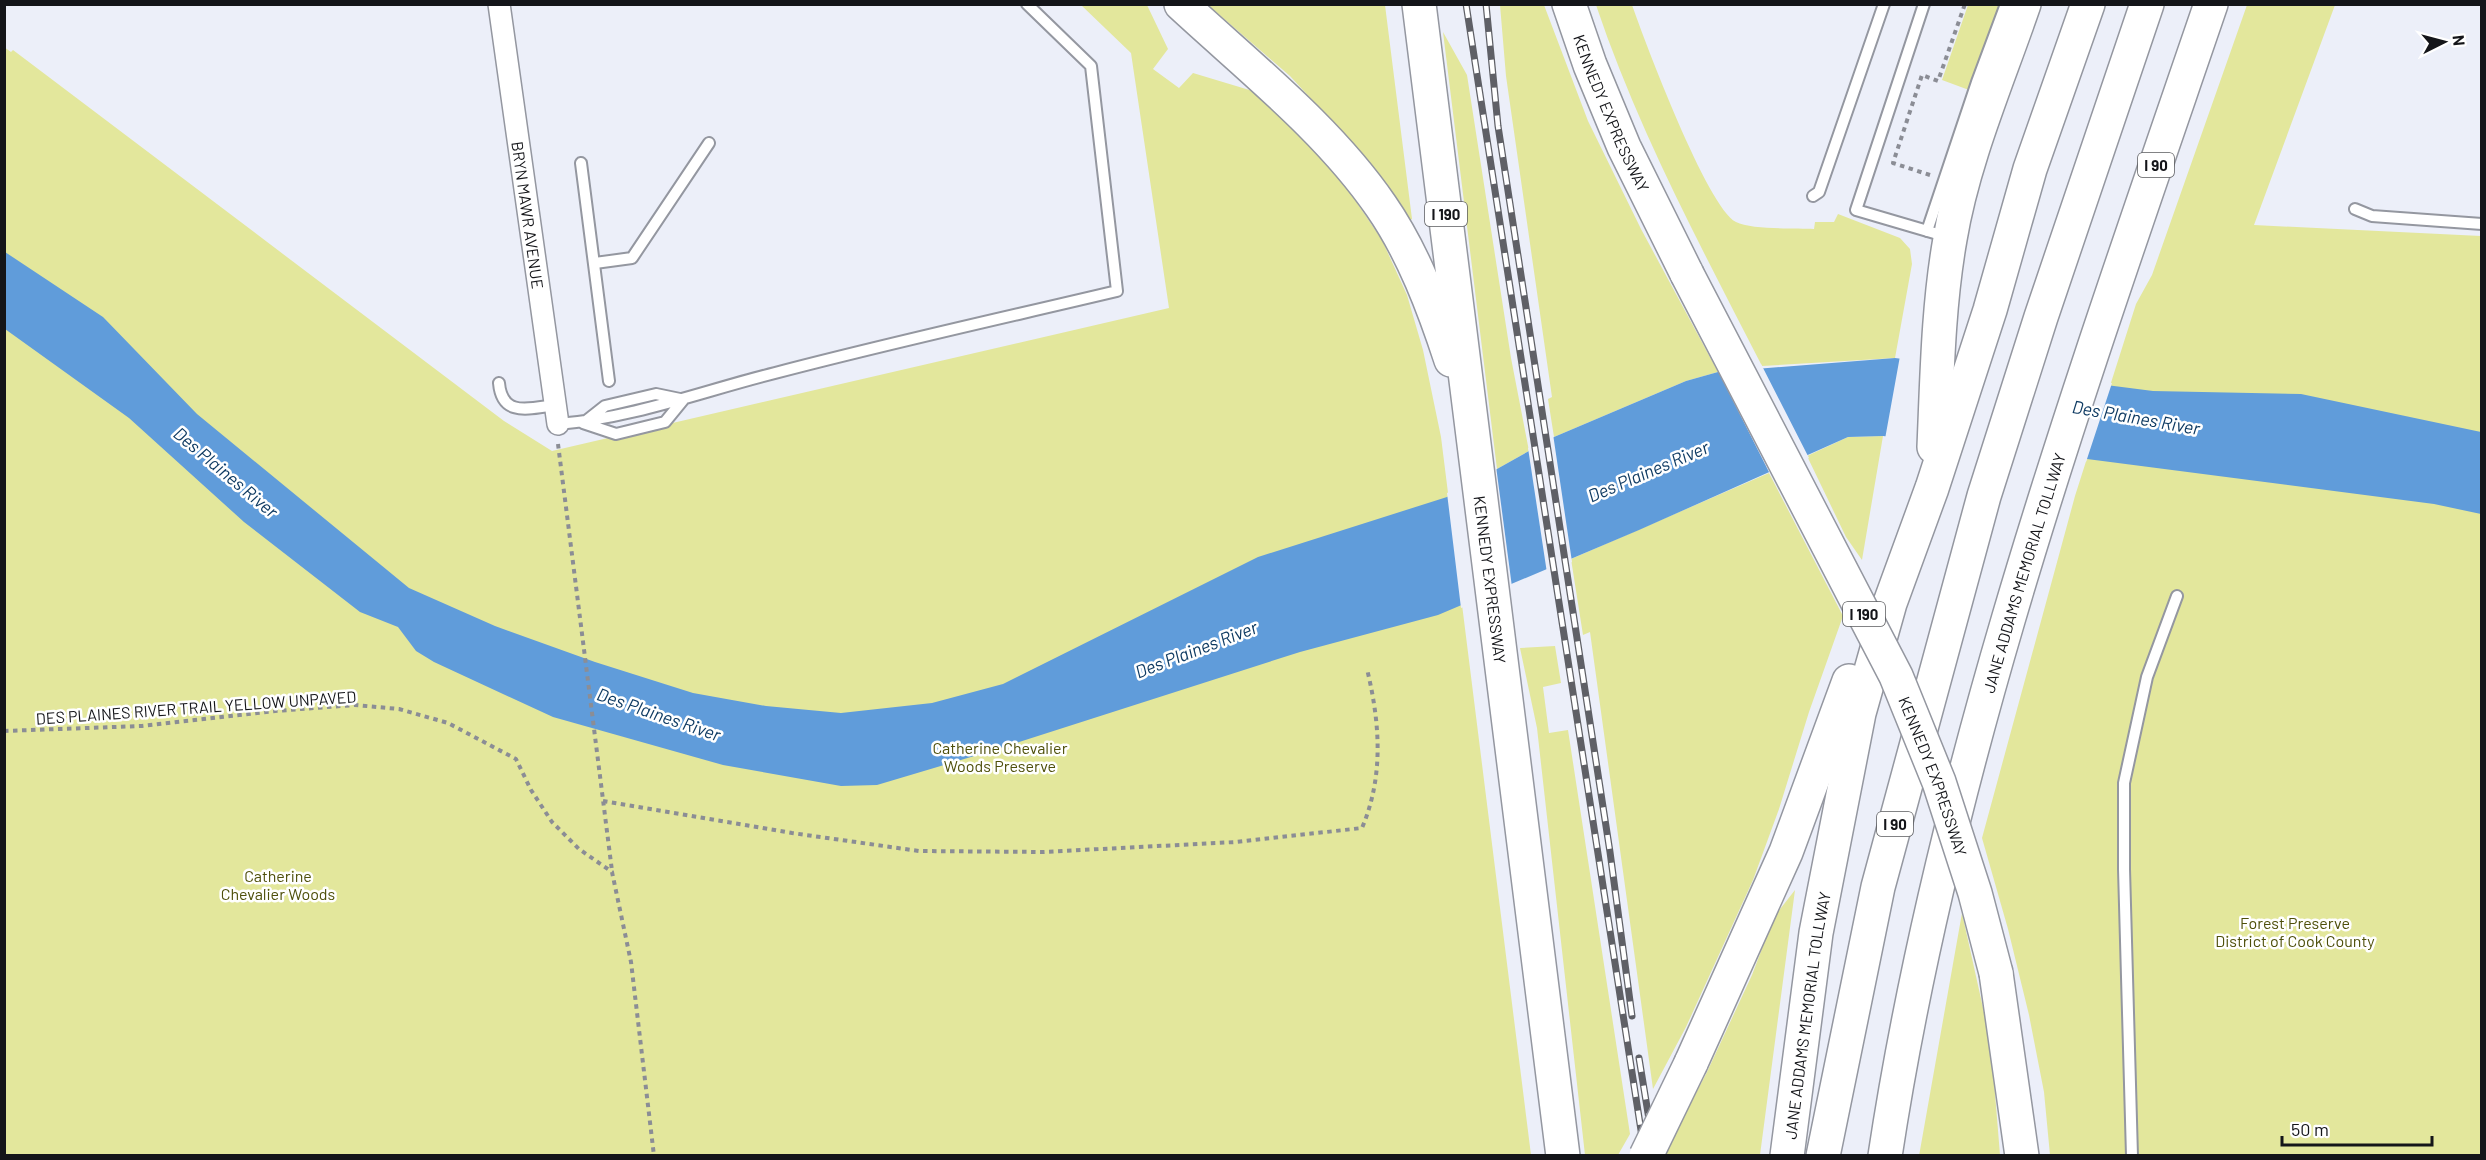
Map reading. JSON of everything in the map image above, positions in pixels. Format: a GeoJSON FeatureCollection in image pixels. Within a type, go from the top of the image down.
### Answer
{"type":"FeatureCollection","features":[{"type":"Feature","properties":{"kind":"highway"},"geometry":{"type":"LineString","coordinates":[[1182,4],[1310,123],[1353,169],[1382,207],[1425,288],[1472,423]]}},
{"type":"Feature","properties":{"kind":"highway","name":"KENNEDY EXPRESSWAY"},"geometry":{"type":"LineString","coordinates":[[1419,4],[1503,658],[1563,1155]]}},
{"type":"Feature","properties":{"kind":"highway","name":"KENNEDY EXPRESSWAY"},"geometry":{"type":"LineString","coordinates":[[1569,4],[1590,64],[1624,147],[1687,274],[1896,676],[1939,782],[1975,893],[1996,973],[2022,1155]]}},
{"type":"Feature","properties":{"kind":"highway"},"geometry":{"type":"LineString","coordinates":[[1932,488],[1941,301],[1938,234],[1962,186],[2024,4]]}},
{"type":"Feature","properties":{"kind":"highway"},"geometry":{"type":"LineString","coordinates":[[2007,254],[2030,169],[2088,4]]}},
{"type":"Feature","properties":{"kind":"highway"},"geometry":{"type":"LineString","coordinates":[[2007,254],[2037,196],[2104,4]]}},
{"type":"Feature","properties":{"kind":"highway","name":"I 90"},"geometry":{"type":"LineString","coordinates":[[1823,1155],[1878,887],[1984,496],[2041,317],[2147,4]]}},
{"type":"Feature","properties":{"kind":"highway","name":"JANE ADDAMS MEMORIAL TOLLWAY"},"geometry":{"type":"LineString","coordinates":[[1885,1155],[1926,932],[1977,730],[2044,505],[2101,326],[2211,4]]}},
{"type":"Feature","properties":{"kind":"highway","name":"JANE ADDAMS MEMORIAL TOLLWAY"},"geometry":{"type":"LineString","coordinates":[[1787,1155],[1816,933],[1859,713],[1890,603],[1932,488],[2007,254]]}},
{"type":"Feature","properties":{"kind":"highway"},"geometry":{"type":"LineString","coordinates":[[1646,1155],[1691,1063],[1786,852],[1848,681],[1890,603]]}},
{"type":"Feature","properties":{"kind":"street","name":"BRYN MAWR AVENUE"},"geometry":{"type":"LineString","coordinates":[[499,4],[557,415]]}},
{"type":"Feature","properties":{"kind":"lane"},"geometry":{"type":"LineString","coordinates":[[583,423],[605,406],[656,394],[683,400],[774,373],[1117,291],[1091,66],[1027,4]]}},
{"type":"Feature","properties":{"kind":"lane"},"geometry":{"type":"LineString","coordinates":[[1813,196],[1819,192],[1884,4]]}},
{"type":"Feature","properties":{"kind":"lane"},"geometry":{"type":"LineString","coordinates":[[1924,4],[1856,210],[1938,234],[1944,180],[2006,4]]}},
{"type":"Feature","properties":{"kind":"lane"},"geometry":{"type":"LineString","coordinates":[[595,263],[632,258],[709,142]]}},
{"type":"Feature","properties":{"kind":"lane"},"geometry":{"type":"LineString","coordinates":[[581,163],[609,381]]}},
{"type":"Feature","properties":{"kind":"lane"},"geometry":{"type":"LineString","coordinates":[[2355,209],[2372,216],[2481,224]]}},
{"type":"Feature","properties":{"kind":"lane"},"geometry":{"type":"LineString","coordinates":[[499,383],[500,395],[504,403],[513,408],[557,415],[616,434],[665,423],[683,400]]}},
{"type":"Feature","properties":{"kind":"lane"},"geometry":{"type":"LineString","coordinates":[[2132,1155],[2124,869],[2124,783],[2146,677],[2177,596]]}},
{"type":"Feature","properties":{"kind":"path"},"geometry":{"type":"LineString","coordinates":[[1944,180],[1893,163],[1922,75],[1938,81],[1965,4]]}},
{"type":"Feature","properties":{"kind":"path"},"geometry":{"type":"LineString","coordinates":[[558,452],[612,872],[632,974],[654,1155]]}},
{"type":"Feature","properties":{"kind":"path"},"geometry":{"type":"LineString","coordinates":[[603,801],[919,851],[1043,852],[1213,843],[1362,828],[1370,809],[1378,769],[1379,737],[1367,669]]}},
{"type":"Feature","properties":{"kind":"path","name":"DES PLAINES RIVER TRAIL YELLOW UNPAVED"},"geometry":{"type":"LineString","coordinates":[[4,731],[10,733],[142,726],[355,705],[399,709],[448,723],[516,759],[531,790],[552,822],[579,849],[612,872]]}},
{"type":"Feature","properties":{"kind":"green space","name":"Catherine Chevalier Woods Preserve"},"geometry":{"type":"Polygon","coordinates":[[[1081,5],[1147,5],[1168,49],[1153,69],[1179,88],[1193,73],[1256,92],[1278,109],[1343,182],[1382,240],[1407,295],[1423,350],[1441,437],[1531,1155],[5,1155],[4,47],[11,52],[13,50],[504,421],[552,451],[1169,308],[1131,53],[1081,5]]]}},
{"type":"Feature","properties":{"kind":"green space"},"geometry":{"type":"Polygon","coordinates":[[[1208,5],[1385,5],[1412,219],[1408,222],[1372,165],[1290,76],[1208,5]]]}},
{"type":"Feature","properties":{"kind":"green space"},"geometry":{"type":"Polygon","coordinates":[[[1500,5],[1544,5],[1588,121],[1641,229],[1718,372],[1686,381],[1554,437],[1548,399],[1552,397],[1506,76],[1500,5]]]}},
{"type":"Feature","properties":{"kind":"green space"},"geometry":{"type":"Polygon","coordinates":[[[1596,5],[1632,5],[1663,86],[1694,157],[1709,187],[1724,210],[1736,222],[1763,227],[1814,229],[1815,222],[1834,222],[1838,214],[1900,238],[1910,249],[1912,264],[1895,358],[1762,366],[1651,143],[1631,98],[1596,5]]]}},
{"type":"Feature","properties":{"kind":"green space"},"geometry":{"type":"Polygon","coordinates":[[[1968,5],[2000,5],[1969,90],[1942,80],[1968,5]]]}},
{"type":"Feature","properties":{"kind":"green space","name":"Forest Preserve District of Cook County"},"geometry":{"type":"Polygon","coordinates":[[[2247,5],[2335,5],[2254,225],[2481,236],[2481,1155],[2050,1155],[2044,1092],[2029,1015],[1982,838],[2075,496],[2136,304],[2152,275],[2247,5]]]}},
{"type":"Feature","properties":{"kind":"green space"},"geometry":{"type":"Polygon","coordinates":[[[1443,32],[1467,75],[1511,358],[1529,451],[1497,469],[1443,32]]]}},
{"type":"Feature","properties":{"kind":"green space"},"geometry":{"type":"Polygon","coordinates":[[[1883,436],[1862,560],[1846,537],[1807,456],[1848,437],[1883,436]]]}},
{"type":"Feature","properties":{"kind":"green space"},"geometry":{"type":"Polygon","coordinates":[[[1769,473],[1843,616],[1753,880],[1686,1027],[1653,1089],[1590,632],[1583,635],[1571,559],[1769,473]]]}},
{"type":"Feature","properties":{"kind":"green space"},"geometry":{"type":"Polygon","coordinates":[[[1555,646],[1561,683],[1543,687],[1549,733],[1568,730],[1630,1134],[1618,1155],[1585,1155],[1537,728],[1520,648],[1555,646]]]}},
{"type":"Feature","properties":{"kind":"green space"},"geometry":{"type":"Polygon","coordinates":[[[1795,890],[1760,1155],[1663,1156],[1707,1072],[1752,975],[1774,917],[1795,890]]]}},
{"type":"Feature","properties":{"kind":"green space"},"geometry":{"type":"Polygon","coordinates":[[[1962,913],[1991,1044],[2000,1155],[1919,1156],[1962,913]]]}},
{"type":"Feature","properties":{"kind":"water","name":"Des Plaines River"},"geometry":{"type":"Polygon","coordinates":[[[5,252],[103,317],[197,414],[409,588],[495,626],[595,662],[693,693],[766,706],[841,713],[932,703],[1003,684],[1258,557],[1447,497],[1554,437],[1686,381],[1718,372],[1895,358],[2153,391],[2301,394],[2481,432],[2481,514],[2434,504],[2087,459],[1883,436],[1848,437],[1639,530],[1438,615],[1300,652],[877,785],[841,786],[723,765],[553,717],[434,662],[416,651],[398,627],[360,612],[244,522],[129,418],[5,329],[5,252]]]}},
{"type":"Feature","properties":{"kind":"pier"},"geometry":{"type":"Polygon","coordinates":[[[1900,356],[2112,383],[2086,462],[1885,439],[1900,356]]]}},
{"type":"Feature","properties":{"kind":"pier"},"geometry":{"type":"Polygon","coordinates":[[[1761,364],[1809,458],[1771,476],[1717,369],[1761,364]]]}},
{"type":"Feature","properties":{"kind":"pier"},"geometry":{"type":"Polygon","coordinates":[[[1553,434],[1572,562],[1547,573],[1528,448],[1553,434]]]}},
{"type":"Feature","properties":{"kind":"pier"},"geometry":{"type":"Polygon","coordinates":[[[1496,466],[1512,587],[1461,608],[1447,493],[1496,466]]]}},
{"type":"Feature","properties":{"kind":"railway"},"geometry":{"type":"LineString","coordinates":[[1466,4],[1645,1156]]}},
{"type":"Feature","properties":{"kind":"railway"},"geometry":{"type":"LineString","coordinates":[[1486,4],[1498,126],[1610,852],[1632,1016]]}},
{"type":"Feature","properties":{"kind":"railway"},"geometry":{"type":"LineString","coordinates":[[1639,1058],[1655,1156]]}},
{"type":"Feature","properties":{"kind":"park label","name":"Catherine Chevalier Woods"},"geometry":{"type":"Point","coordinates":[278,884]}}]}
